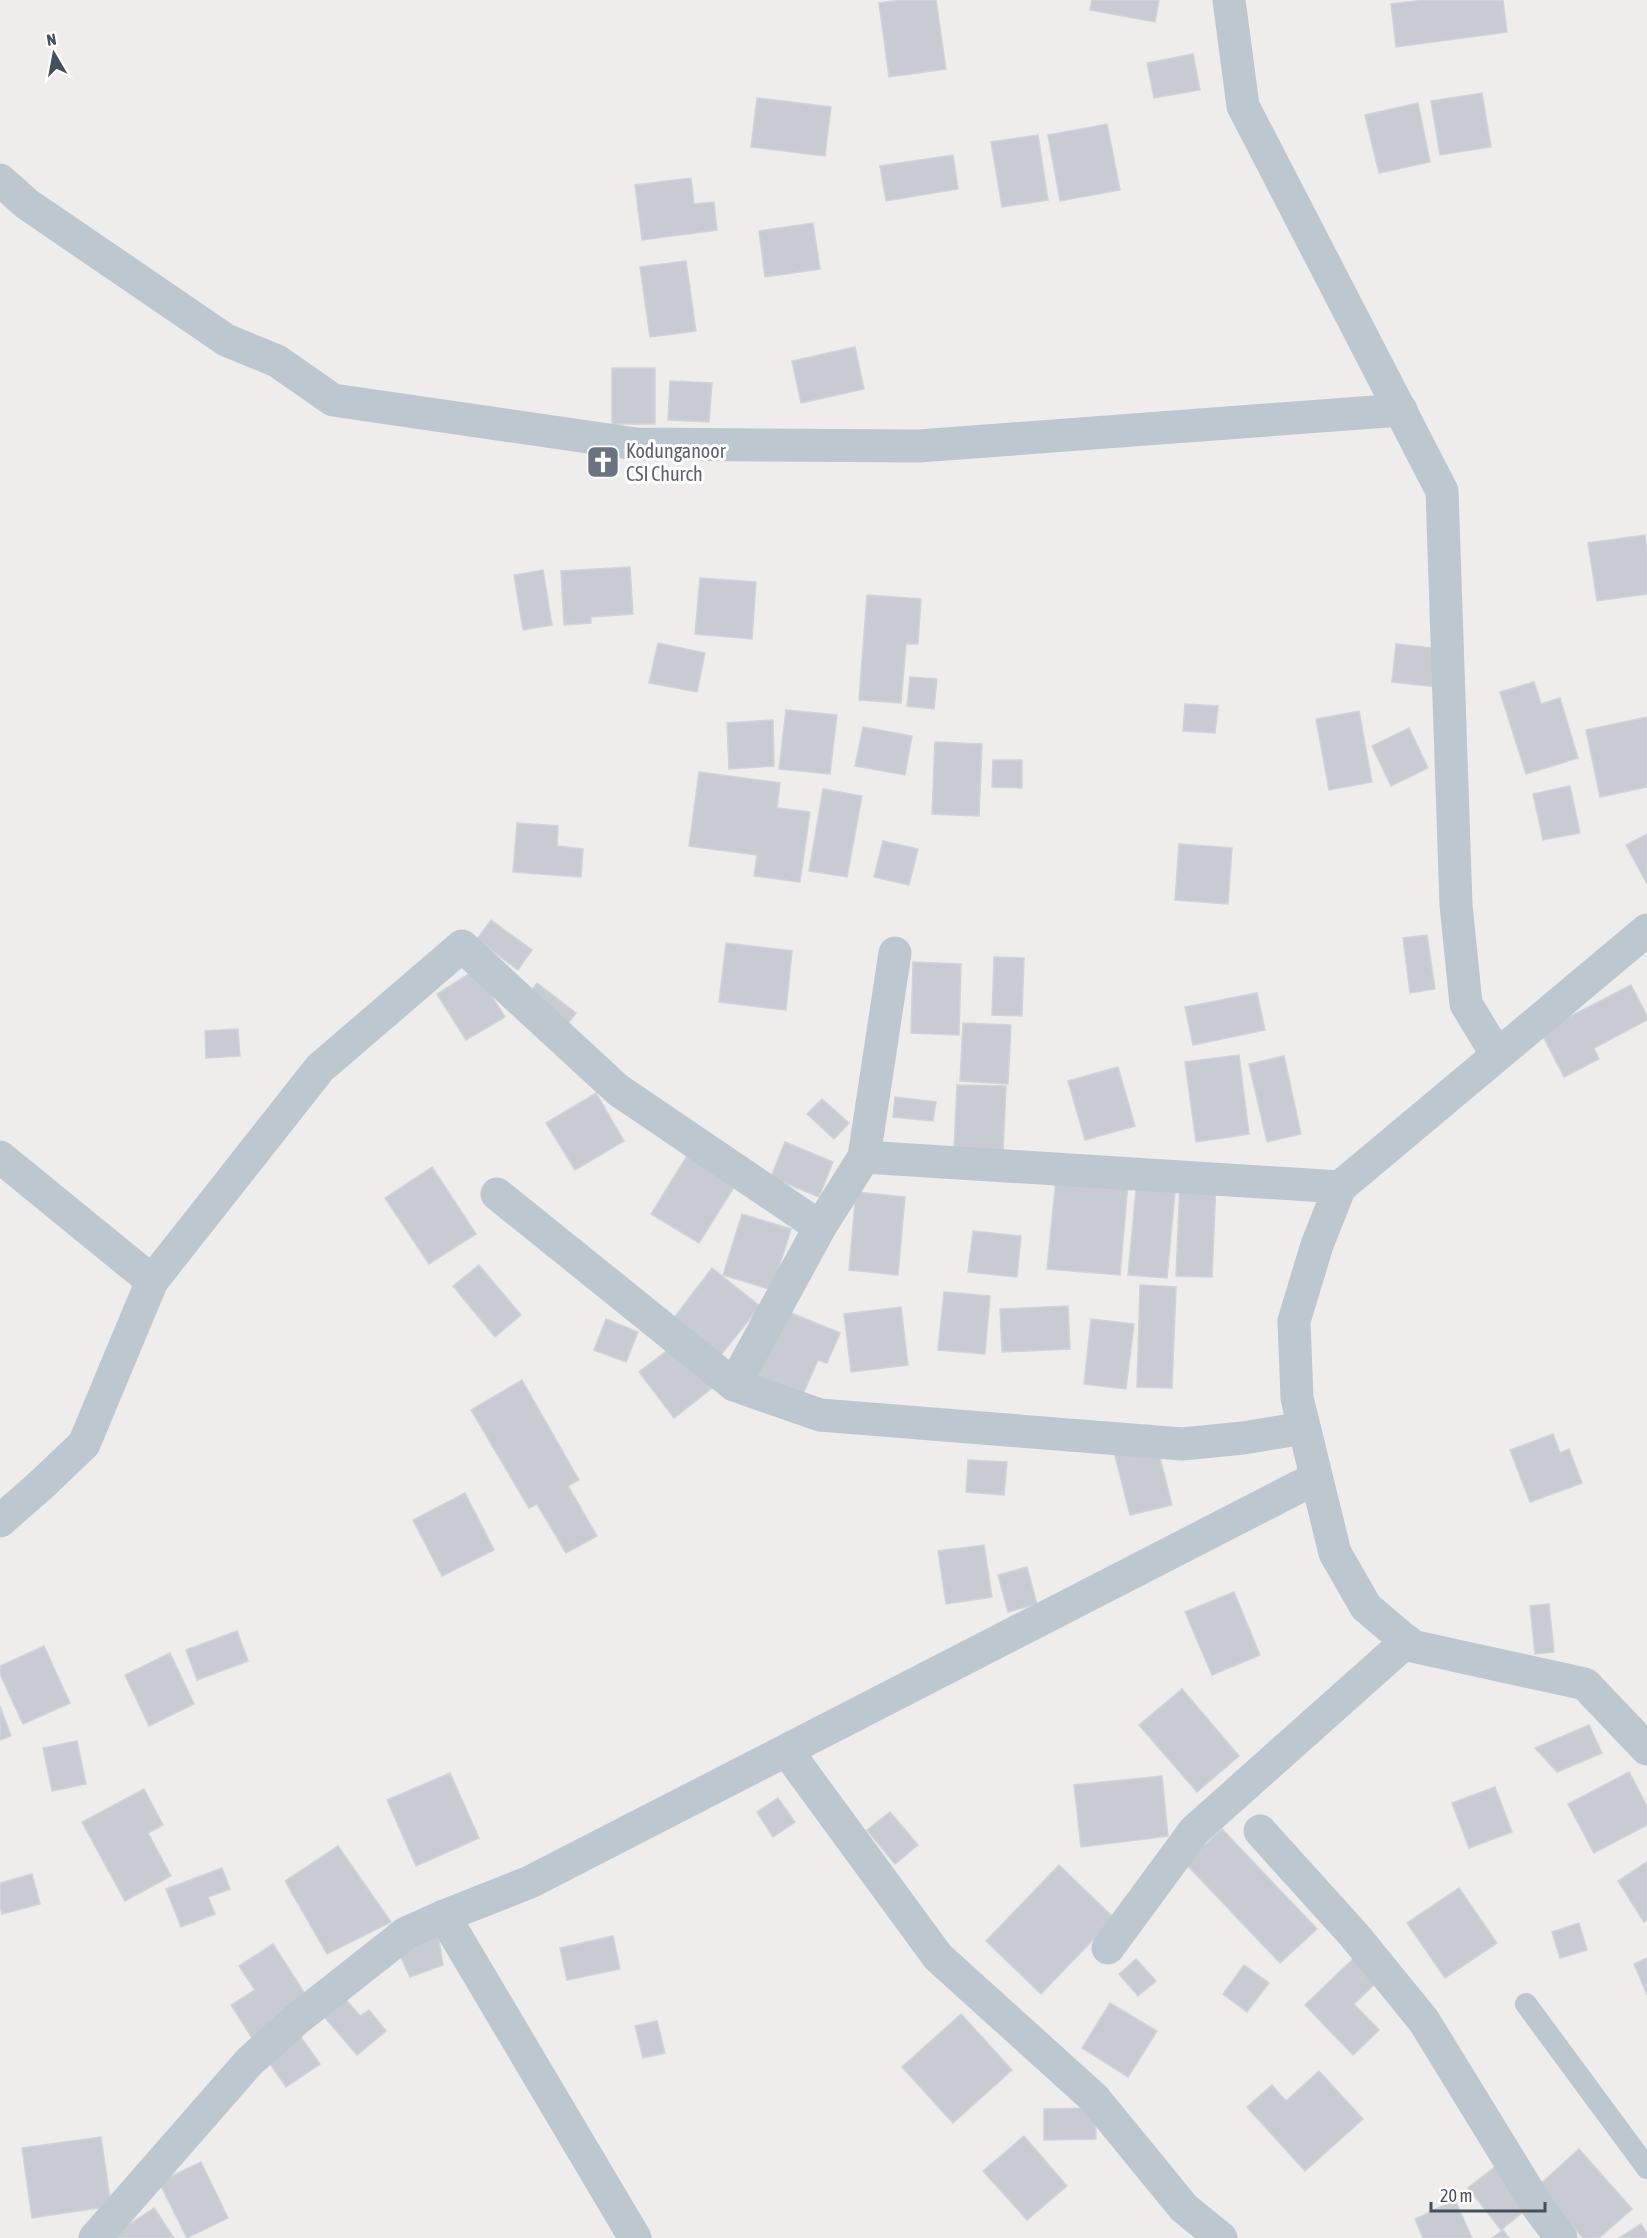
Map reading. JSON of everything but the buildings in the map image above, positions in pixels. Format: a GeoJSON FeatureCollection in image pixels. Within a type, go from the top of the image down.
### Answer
{"type":"FeatureCollection","features":[{"type":"Feature","properties":{"kind":"street"},"geometry":{"type":"LineString","coordinates":[[1229,0],[1243,106],[1442,491],[1456,905],[1466,1004],[1497,1056]]}},
{"type":"Feature","properties":{"kind":"street"},"geometry":{"type":"LineString","coordinates":[[0,180],[27,204],[226,340],[278,361],[333,400],[648,444],[919,446],[1401,410]]}},
{"type":"Feature","properties":{"kind":"street"},"geometry":{"type":"LineString","coordinates":[[1647,930],[1340,1187],[1317,1245],[1294,1321],[1297,1398],[1316,1478],[1335,1553],[1366,1606],[1412,1646],[1585,1684],[1647,1749]]}},
{"type":"Feature","properties":{"kind":"street"},"geometry":{"type":"LineString","coordinates":[[0,1521],[84,1444],[152,1281],[320,1068],[462,946],[618,1090],[820,1227]]}},
{"type":"Feature","properties":{"kind":"street"},"geometry":{"type":"LineString","coordinates":[[734,1385],[820,1227],[864,1157],[895,953]]}},
{"type":"Feature","properties":{"kind":"street"},"geometry":{"type":"LineString","coordinates":[[0,1157],[152,1281]]}},
{"type":"Feature","properties":{"kind":"street"},"geometry":{"type":"LineString","coordinates":[[864,1157],[1340,1187]]}},
{"type":"Feature","properties":{"kind":"street"},"geometry":{"type":"LineString","coordinates":[[497,1194],[734,1385],[820,1415],[1182,1444],[1244,1438],[1304,1428]]}},
{"type":"Feature","properties":{"kind":"street"},"geometry":{"type":"LineString","coordinates":[[95,2238],[249,2062],[297,2019],[406,1933],[530,1882],[1316,1478]]}},
{"type":"Feature","properties":{"kind":"street"},"geometry":{"type":"LineString","coordinates":[[1108,1948],[1194,1831],[1407,1641]]}},
{"type":"Feature","properties":{"kind":"street"},"geometry":{"type":"LineString","coordinates":[[787,1751],[938,1957],[1094,2098],[1185,2208],[1221,2238]]}},
{"type":"Feature","properties":{"kind":"street"},"geometry":{"type":"LineString","coordinates":[[1260,1831],[1354,1935],[1424,2021],[1538,2208],[1561,2238]]}},
{"type":"Feature","properties":{"kind":"street"},"geometry":{"type":"LineString","coordinates":[[444,1916],[635,2238]]}},
{"type":"Feature","properties":{"kind":"lane"},"geometry":{"type":"LineString","coordinates":[[1526,2004],[1647,2168]]}},
{"type":"Feature","properties":{"kind":"place","name":"Kodunganoor CSI Church"},"geometry":{"type":"Point","coordinates":[603,462]}}]}
